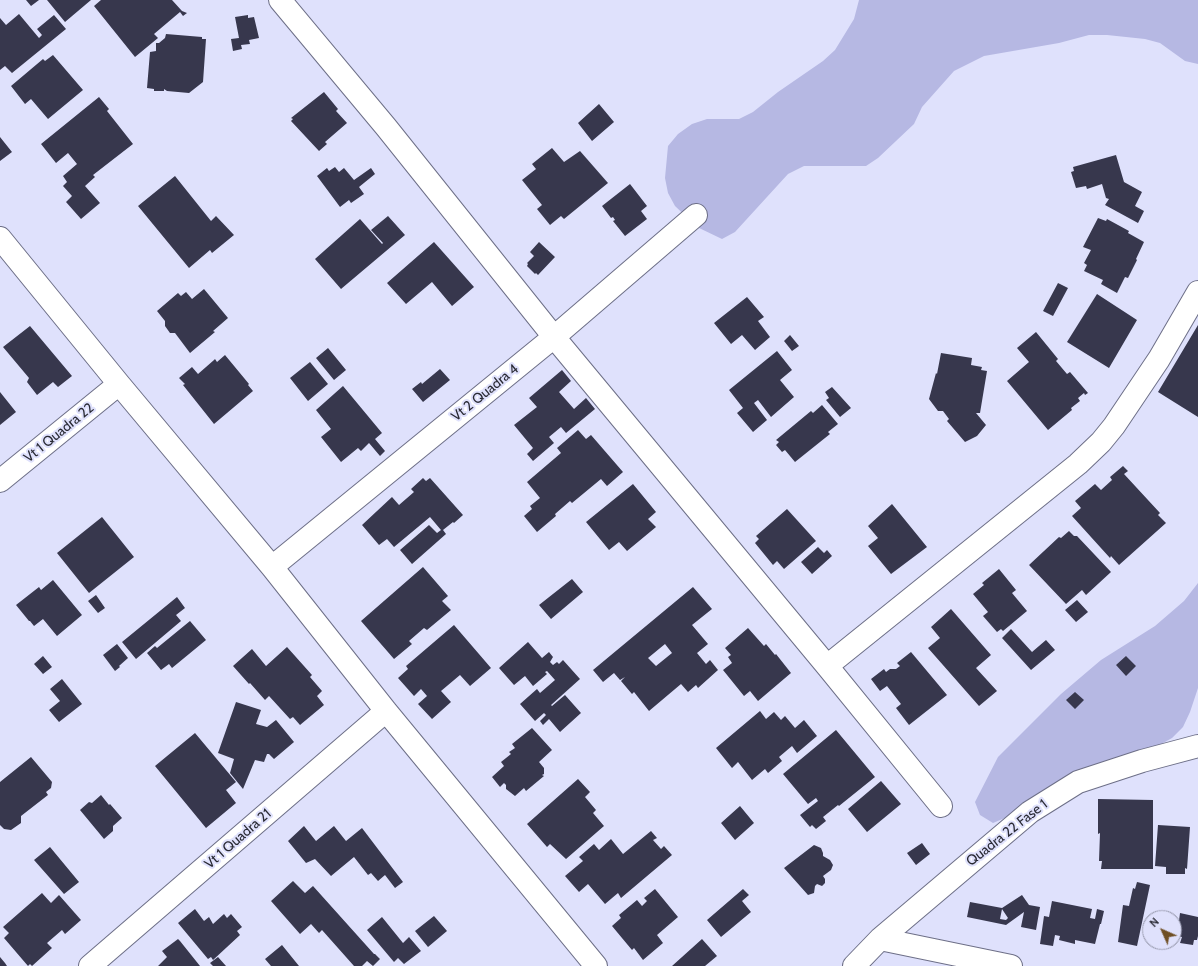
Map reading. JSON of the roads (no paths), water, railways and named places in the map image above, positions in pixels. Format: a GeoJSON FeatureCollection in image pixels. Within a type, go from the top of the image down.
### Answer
{"type":"FeatureCollection","features":[{"type":"Feature","properties":{"kind":"street"},"geometry":{"type":"LineString","coordinates":[[280,0],[386,126],[554,336],[941,806]]}},
{"type":"Feature","properties":{"kind":"street","name":"Vt 2 Quadra 4"},"geometry":{"type":"LineString","coordinates":[[272,567],[554,336],[696,215]]}},
{"type":"Feature","properties":{"kind":"street"},"geometry":{"type":"LineString","coordinates":[[0,238],[119,384],[272,567],[386,711],[596,966]]}},
{"type":"Feature","properties":{"kind":"street"},"geometry":{"type":"LineString","coordinates":[[827,666],[1078,464],[1101,442],[1114,426],[1159,360],[1198,292]]}},
{"type":"Feature","properties":{"kind":"street","name":"Vt 1 Quadra 22"},"geometry":{"type":"LineString","coordinates":[[0,481],[119,384]]}},
{"type":"Feature","properties":{"kind":"street","name":"Vt 1 Quadra 21"},"geometry":{"type":"LineString","coordinates":[[90,966],[386,711]]}},
{"type":"Feature","properties":{"kind":"street","name":"Quadra 22 Fase 1"},"geometry":{"type":"LineString","coordinates":[[854,966],[880,939],[1030,812],[1078,782],[1142,761],[1198,746]]}},
{"type":"Feature","properties":{"kind":"street"},"geometry":{"type":"LineString","coordinates":[[880,939],[1011,966]]}}]}
